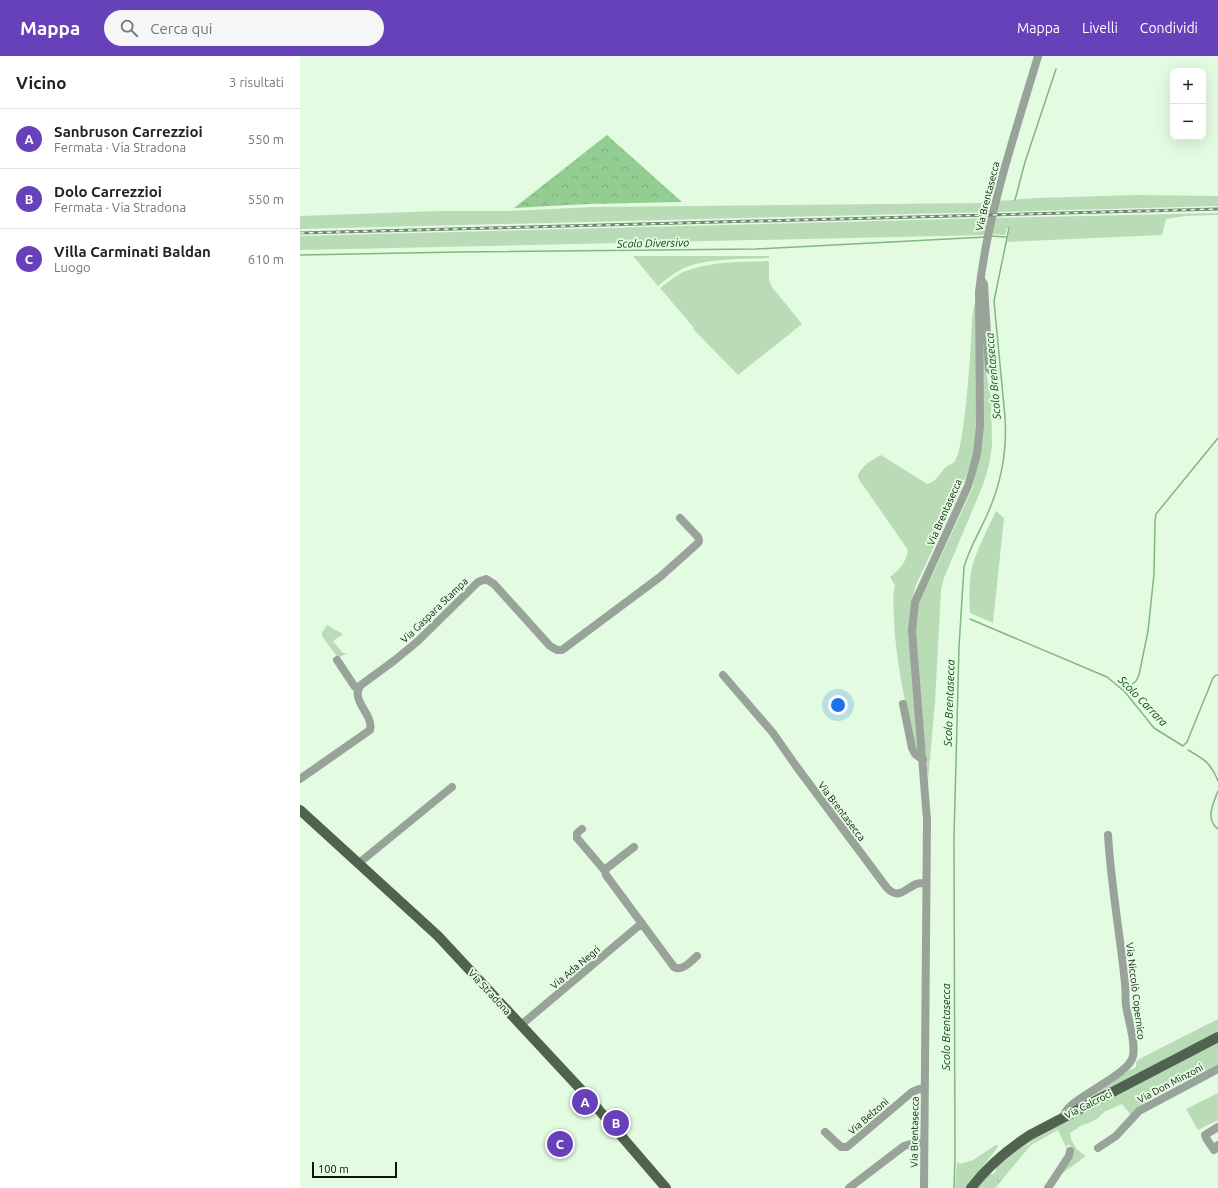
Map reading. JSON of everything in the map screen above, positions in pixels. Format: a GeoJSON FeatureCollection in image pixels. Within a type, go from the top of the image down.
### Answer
{"type":"FeatureCollection","features":[{"type":"Feature","properties":{"kind":"main road","name":"Via Stradona"},"geometry":{"type":"LineString","coordinates":[[300,810],[432,930],[597,1108],[666,1188]]}},
{"type":"Feature","properties":{"kind":"main road","name":"Via Calcroci"},"geometry":{"type":"LineString","coordinates":[[971,1188],[985,1171],[1004,1153],[1030,1135],[1218,1037]]}},
{"type":"Feature","properties":{"kind":"street","name":"Via Brentasecca"},"geometry":{"type":"LineString","coordinates":[[924,1188],[927,820],[914,659],[913,619],[915,602],[929,569],[965,495],[979,442],[978,292],[980,278],[1000,182],[1038,56]]}},
{"type":"Feature","properties":{"kind":"street"},"geometry":{"type":"LineString","coordinates":[[980,278],[984,284],[989,369],[995,372]]}},
{"type":"Feature","properties":{"kind":"street","name":"Via Gaspara Stampa"},"geometry":{"type":"LineString","coordinates":[[358,689],[361,685],[418,641],[474,586],[483,580],[490,581],[494,584],[550,646],[557,650],[566,648],[660,577],[674,563],[694,547],[699,541],[698,537],[680,518]]}},
{"type":"Feature","properties":{"kind":"street"},"geometry":{"type":"LineString","coordinates":[[300,779],[370,730],[370,722],[358,696],[358,689],[355,687],[337,660]]}},
{"type":"Feature","properties":{"kind":"street","name":"Via Brentasecca"},"geometry":{"type":"LineString","coordinates":[[723,675],[777,738],[796,766],[887,888],[895,894],[900,893],[916,884],[926,884]]}},
{"type":"Feature","properties":{"kind":"street"},"geometry":{"type":"LineString","coordinates":[[903,704],[912,748],[915,754],[923,760]]}},
{"type":"Feature","properties":{"kind":"street"},"geometry":{"type":"LineString","coordinates":[[359,863],[452,787]]}},
{"type":"Feature","properties":{"kind":"street"},"geometry":{"type":"LineString","coordinates":[[582,829],[577,833],[577,838],[605,871],[606,875],[674,967],[681,969],[697,956]]}},
{"type":"Feature","properties":{"kind":"street","name":"Via Niccolò Copernico"},"geometry":{"type":"LineString","coordinates":[[1064,1117],[1066,1110],[1076,1102],[1128,1066],[1133,1056],[1133,1047],[1126,1005],[1108,835]]}},
{"type":"Feature","properties":{"kind":"street"},"geometry":{"type":"LineString","coordinates":[[605,871],[634,847]]}},
{"type":"Feature","properties":{"kind":"street","name":"Via Ada Negri"},"geometry":{"type":"LineString","coordinates":[[521,1025],[642,923]]}},
{"type":"Feature","properties":{"kind":"street","name":"Via Don Minzoni"},"geometry":{"type":"LineString","coordinates":[[1098,1148],[1116,1136],[1139,1111],[1218,1069]]}},
{"type":"Feature","properties":{"kind":"street","name":"Via Belzoni"},"geometry":{"type":"LineString","coordinates":[[824,1132],[841,1146],[847,1147],[912,1092],[919,1088],[925,1088]]}},
{"type":"Feature","properties":{"kind":"street"},"geometry":{"type":"LineString","coordinates":[[1218,1127],[1206,1133],[1205,1136],[1214,1150],[1218,1145]]}},
{"type":"Feature","properties":{"kind":"street"},"geometry":{"type":"LineString","coordinates":[[849,1188],[904,1146],[914,1143],[924,1143]]}},
{"type":"Feature","properties":{"kind":"street"},"geometry":{"type":"LineString","coordinates":[[1048,1188],[1069,1156],[1070,1151]]}},
{"type":"Feature","properties":{"kind":"green space"},"geometry":{"type":"Polygon","coordinates":[[[607,135],[682,202],[588,204],[514,208],[607,135]]]}},
{"type":"Feature","properties":{"kind":"green space"},"geometry":{"type":"Polygon","coordinates":[[[1136,195],[1218,196],[1218,206],[996,212],[998,201],[1036,198],[1136,195]]]}},
{"type":"Feature","properties":{"kind":"green space"},"geometry":{"type":"Polygon","coordinates":[[[983,203],[988,205],[990,212],[300,229],[300,216],[439,211],[508,211],[594,207],[983,203]]]}},
{"type":"Feature","properties":{"kind":"green space"},"geometry":{"type":"Polygon","coordinates":[[[1218,213],[1218,215],[1185,216],[1166,219],[1162,235],[1007,242],[1010,228],[1007,228],[1005,235],[991,234],[995,218],[1218,213]]]}},
{"type":"Feature","properties":{"kind":"green space"},"geometry":{"type":"Polygon","coordinates":[[[989,218],[986,235],[300,250],[300,236],[989,218]]]}},
{"type":"Feature","properties":{"kind":"green space"},"geometry":{"type":"Polygon","coordinates":[[[633,256],[769,256],[769,258],[729,259],[699,263],[681,270],[658,286],[633,256]]]}},
{"type":"Feature","properties":{"kind":"green space"},"geometry":{"type":"Polygon","coordinates":[[[769,261],[769,280],[772,287],[802,324],[738,375],[693,329],[694,328],[660,288],[683,272],[693,268],[714,264],[769,261]]]}},
{"type":"Feature","properties":{"kind":"green space"},"geometry":{"type":"Polygon","coordinates":[[[976,302],[977,423],[974,454],[961,489],[916,585],[912,599],[919,753],[914,746],[899,668],[894,621],[893,599],[895,586],[890,577],[902,566],[906,559],[908,550],[858,478],[863,467],[881,455],[927,484],[935,480],[945,468],[955,461],[964,423],[972,315],[976,302]]]}},
{"type":"Feature","properties":{"kind":"green space"},"geometry":{"type":"Polygon","coordinates":[[[981,309],[986,371],[991,397],[992,446],[989,465],[983,485],[944,578],[941,590],[935,702],[928,781],[915,628],[916,604],[932,576],[973,487],[981,309]]]}},
{"type":"Feature","properties":{"kind":"green space"},"geometry":{"type":"Polygon","coordinates":[[[996,511],[1004,518],[993,623],[970,613],[969,592],[970,577],[975,557],[996,511]]]}},
{"type":"Feature","properties":{"kind":"green space"},"geometry":{"type":"Polygon","coordinates":[[[327,625],[343,634],[333,641],[343,653],[347,653],[338,658],[322,636],[322,633],[327,625]]]}},
{"type":"Feature","properties":{"kind":"green space"},"geometry":{"type":"Polygon","coordinates":[[[1218,1019],[1218,1034],[1170,1056],[1164,1062],[1069,1110],[1119,1076],[1136,1067],[1136,1062],[1141,1058],[1218,1019]]]}},
{"type":"Feature","properties":{"kind":"green space"},"geometry":{"type":"Polygon","coordinates":[[[1218,1041],[1218,1066],[1160,1094],[1131,1115],[1122,1104],[1104,1112],[1097,1119],[1082,1125],[1070,1133],[1075,1146],[1086,1156],[1060,1175],[1073,1156],[1074,1152],[1069,1144],[1066,1147],[1057,1128],[1028,1144],[999,1168],[999,1172],[994,1178],[990,1179],[982,1188],[975,1188],[986,1174],[993,1174],[996,1171],[995,1166],[1025,1142],[1218,1041]]]}},
{"type":"Feature","properties":{"kind":"green space"},"geometry":{"type":"Polygon","coordinates":[[[1218,1093],[1218,1120],[1198,1130],[1186,1109],[1218,1093]]]}},
{"type":"Feature","properties":{"kind":"green space"},"geometry":{"type":"Polygon","coordinates":[[[1057,1128],[1058,1130],[1031,1145],[995,1188],[982,1188],[990,1179],[994,1178],[999,1172],[999,1168],[1012,1156],[1057,1128]]]}},
{"type":"Feature","properties":{"kind":"green space"},"geometry":{"type":"Polygon","coordinates":[[[996,1145],[998,1146],[997,1148],[966,1188],[955,1188],[957,1162],[960,1164],[973,1160],[996,1145]]]}},
{"type":"Feature","properties":{"kind":"waterway","name":"Scolo Brentasecca"},"geometry":{"type":"LineString","coordinates":[[1015,200],[1025,162],[1056,69]]}},
{"type":"Feature","properties":{"kind":"waterway","name":"Scolo Brentasecca"},"geometry":{"type":"LineString","coordinates":[[954,1188],[954,838],[959,647],[964,567],[969,552],[994,497],[1003,463],[1005,417],[994,301],[1009,228]]}},
{"type":"Feature","properties":{"kind":"waterway","name":"Scolo Diversivo"},"geometry":{"type":"LineString","coordinates":[[991,236],[1006,237]]}},
{"type":"Feature","properties":{"kind":"waterway","name":"Scolo Diversivo"},"geometry":{"type":"LineString","coordinates":[[300,255],[756,249],[986,237]]}},
{"type":"Feature","properties":{"kind":"waterway"},"geometry":{"type":"LineString","coordinates":[[1130,686],[1136,681],[1139,675],[1148,631],[1154,574],[1156,514],[1218,438]]}},
{"type":"Feature","properties":{"kind":"waterway","name":"Scolo Carrara"},"geometry":{"type":"LineString","coordinates":[[970,619],[1107,677],[1125,692],[1154,728],[1183,746],[1187,742],[1213,678],[1218,675]]}},
{"type":"Feature","properties":{"kind":"waterway"},"geometry":{"type":"LineString","coordinates":[[1188,750],[1210,766],[1218,781]]}},
{"type":"Feature","properties":{"kind":"waterway"},"geometry":{"type":"LineString","coordinates":[[1218,791],[1211,811],[1212,821],[1218,829]]}},
{"type":"Feature","properties":{"kind":"railway"},"geometry":{"type":"LineString","coordinates":[[300,233],[1218,209]]}},
{"type":"Feature","properties":{"kind":"place","name":"Sanbruson Carrezzioi"},"geometry":{"type":"Point","coordinates":[585,1102]}},
{"type":"Feature","properties":{"kind":"place","name":"Dolo Carrezzioi"},"geometry":{"type":"Point","coordinates":[616,1123]}},
{"type":"Feature","properties":{"kind":"place","name":"Villa Carminati Baldan"},"geometry":{"type":"Point","coordinates":[560,1144]}}]}
